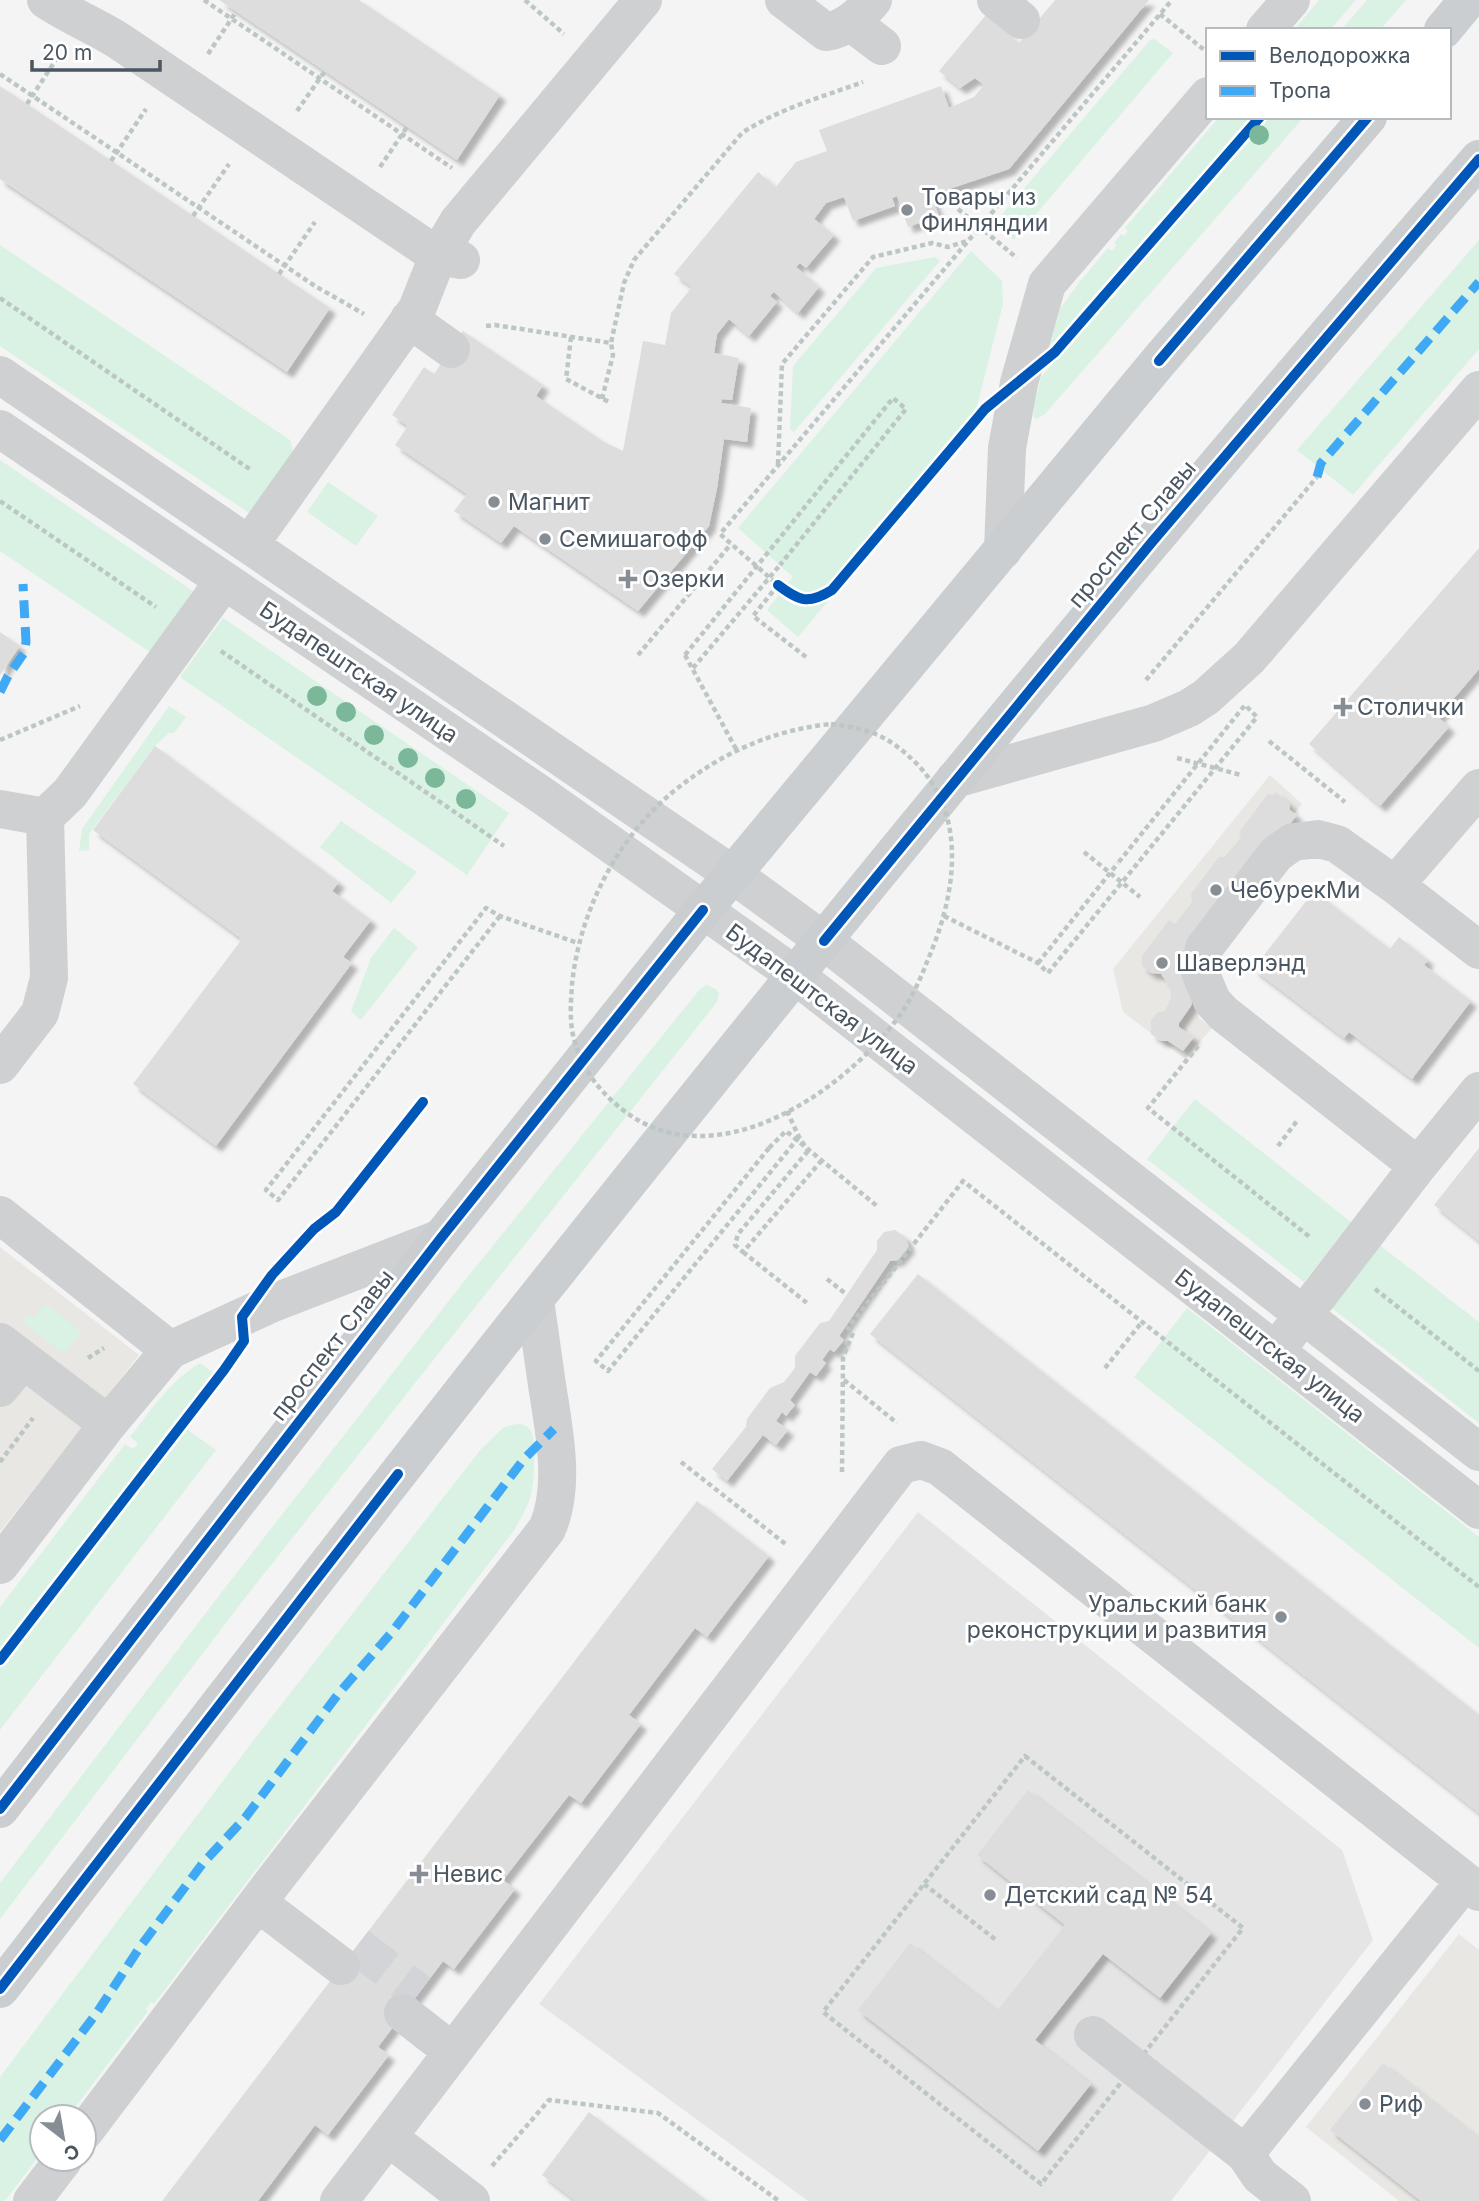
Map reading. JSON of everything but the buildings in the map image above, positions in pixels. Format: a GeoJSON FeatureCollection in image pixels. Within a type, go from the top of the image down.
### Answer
{"type":"FeatureCollection","features":[{"type":"Feature","properties":{"kind":"main road"},"geometry":{"type":"LineString","coordinates":[[1445,28],[1468,0]]}},
{"type":"Feature","properties":{"kind":"main road","name":"проспект Славы"},"geometry":{"type":"LineString","coordinates":[[0,1809],[441,1238],[703,910],[1159,361],[1366,119]]}},
{"type":"Feature","properties":{"kind":"main road","name":"проспект Славы"},"geometry":{"type":"LineString","coordinates":[[0,1989],[535,1300],[795,975],[1152,542],[1479,159]]}},
{"type":"Feature","properties":{"kind":"street"},"geometry":{"type":"LineString","coordinates":[[46,0],[100,29],[337,189],[449,258]]}},
{"type":"Feature","properties":{"kind":"street"},"geometry":{"type":"LineString","coordinates":[[250,544],[417,309],[449,258],[458,222],[643,0]]}},
{"type":"Feature","properties":{"kind":"street"},"geometry":{"type":"LineString","coordinates":[[784,0],[856,39]]}},
{"type":"Feature","properties":{"kind":"street"},"geometry":{"type":"LineString","coordinates":[[1267,28],[1291,0]]}},
{"type":"Feature","properties":{"kind":"street"},"geometry":{"type":"LineString","coordinates":[[1003,550],[1007,448],[1019,383],[1047,284],[1206,98]]}},
{"type":"Feature","properties":{"kind":"street"},"geometry":{"type":"LineString","coordinates":[[404,327],[451,349]]}},
{"type":"Feature","properties":{"kind":"street","name":"Будапештская улица"},"geometry":{"type":"LineString","coordinates":[[0,375],[733,874],[824,941],[1479,1452]]}},
{"type":"Feature","properties":{"kind":"street"},"geometry":{"type":"LineString","coordinates":[[955,779],[1154,723],[1189,708],[1206,697],[1249,658],[1479,390]]}},
{"type":"Feature","properties":{"kind":"street","name":"Будапештская улица"},"geometry":{"type":"LineString","coordinates":[[0,429],[542,796],[795,975],[1479,1510]]}},
{"type":"Feature","properties":{"kind":"street"},"geometry":{"type":"LineString","coordinates":[[0,1065],[40,1013],[49,978],[45,817],[70,793],[224,581]]}},
{"type":"Feature","properties":{"kind":"street"},"geometry":{"type":"LineString","coordinates":[[1395,885],[1479,788]]}},
{"type":"Feature","properties":{"kind":"street"},"geometry":{"type":"LineString","coordinates":[[0,809],[45,817]]}},
{"type":"Feature","properties":{"kind":"street"},"geometry":{"type":"LineString","coordinates":[[1418,1166],[1223,1013],[1212,1001],[1200,972],[1203,948],[1276,854],[1293,842],[1318,839],[1337,844],[1479,950]]}},
{"type":"Feature","properties":{"kind":"street"},"geometry":{"type":"LineString","coordinates":[[1276,1351],[1479,1091]]}},
{"type":"Feature","properties":{"kind":"street"},"geometry":{"type":"LineString","coordinates":[[0,1215],[170,1350]]}},
{"type":"Feature","properties":{"kind":"street"},"geometry":{"type":"LineString","coordinates":[[0,1565],[108,1424],[170,1350],[273,1303],[441,1238]]}},
{"type":"Feature","properties":{"kind":"street"},"geometry":{"type":"LineString","coordinates":[[98,2114],[536,1543],[554,1514],[557,1490],[554,1429],[535,1300]]}},
{"type":"Feature","properties":{"kind":"street"},"geometry":{"type":"LineString","coordinates":[[16,1366],[108,1424]]}},
{"type":"Feature","properties":{"kind":"street"},"geometry":{"type":"LineString","coordinates":[[339,2201],[901,1465],[921,1460],[940,1467],[1472,1886],[1245,2154]]}},
{"type":"Feature","properties":{"kind":"street"},"geometry":{"type":"LineString","coordinates":[[266,1893],[349,1956]]}},
{"type":"Feature","properties":{"kind":"street"},"geometry":{"type":"LineString","coordinates":[[411,2003],[461,2041]]}},
{"type":"Feature","properties":{"kind":"street"},"geometry":{"type":"LineString","coordinates":[[1093,2035],[1245,2154],[1260,2176],[1292,2201]]}},
{"type":"Feature","properties":{"kind":"street"},"geometry":{"type":"LineString","coordinates":[[388,2137],[480,2186]]}},
{"type":"Feature","properties":{"kind":"street"},"geometry":{"type":"LineString","coordinates":[[32,2201],[53,2173]]}},
{"type":"Feature","properties":{"kind":"path"},"geometry":{"type":"LineString","coordinates":[[204,0],[485,190]]}},
{"type":"Feature","properties":{"kind":"path"},"geometry":{"type":"LineString","coordinates":[[525,0],[564,34]]}},
{"type":"Feature","properties":{"kind":"path"},"geometry":{"type":"LineString","coordinates":[[778,584],[720,534],[1172,0]]}},
{"type":"Feature","properties":{"kind":"path"},"geometry":{"type":"LineString","coordinates":[[1160,15],[1206,51]]}},
{"type":"Feature","properties":{"kind":"path"},"geometry":{"type":"LineString","coordinates":[[27,104],[83,21]]}},
{"type":"Feature","properties":{"kind":"path"},"geometry":{"type":"LineString","coordinates":[[602,399],[613,355],[611,343],[624,283],[634,260],[741,133],[787,109],[856,39]]}},
{"type":"Feature","properties":{"kind":"path"},"geometry":{"type":"LineString","coordinates":[[0,74],[338,300],[404,327]]}},
{"type":"Feature","properties":{"kind":"path"},"geometry":{"type":"LineString","coordinates":[[111,161],[169,75]]}},
{"type":"Feature","properties":{"kind":"path"},"geometry":{"type":"LineString","coordinates":[[193,216],[250,131]]}},
{"type":"Feature","properties":{"kind":"path"},"geometry":{"type":"LineString","coordinates":[[279,274],[337,189]]}},
{"type":"Feature","properties":{"kind":"path"},"geometry":{"type":"LineString","coordinates":[[958,209],[1006,249]]}},
{"type":"Feature","properties":{"kind":"path"},"geometry":{"type":"LineString","coordinates":[[778,465],[782,364],[790,354],[873,257],[932,243],[948,247],[968,241]]}},
{"type":"Feature","properties":{"kind":"path"},"geometry":{"type":"LineString","coordinates":[[0,298],[252,470]]}},
{"type":"Feature","properties":{"kind":"path"},"geometry":{"type":"LineString","coordinates":[[484,326],[495,325],[611,343]]}},
{"type":"Feature","properties":{"kind":"path"},"geometry":{"type":"LineString","coordinates":[[571,337],[566,379],[609,402]]}},
{"type":"Feature","properties":{"kind":"path"},"geometry":{"type":"LineString","coordinates":[[736,750],[685,655],[893,398],[906,409],[780,565],[778,584],[753,616],[806,657]]}},
{"type":"Feature","properties":{"kind":"path"},"geometry":{"type":"LineString","coordinates":[[1143,684],[1317,477]]}},
{"type":"Feature","properties":{"kind":"path"},"geometry":{"type":"LineString","coordinates":[[0,501],[165,613]]}},
{"type":"Feature","properties":{"kind":"path"},"geometry":{"type":"LineString","coordinates":[[638,655],[731,544]]}},
{"type":"Feature","properties":{"kind":"path"},"geometry":{"type":"LineString","coordinates":[[693,668],[760,586],[778,584]]}},
{"type":"Feature","properties":{"kind":"path"},"geometry":{"type":"LineString","coordinates":[[212,646],[504,846]]}},
{"type":"Feature","properties":{"kind":"path"},"geometry":{"type":"LineString","coordinates":[[0,740],[120,691],[139,698]]}},
{"type":"Feature","properties":{"kind":"path"},"geometry":{"type":"LineString","coordinates":[[944,916],[1038,963],[1048,972],[1257,717],[1245,705],[1038,963]]}},
{"type":"Feature","properties":{"kind":"path"},"geometry":{"type":"LineString","coordinates":[[831,724],[874,733],[909,755],[935,787],[945,808],[951,832],[953,860],[944,916],[911,997],[895,1021],[852,1068],[830,1086],[787,1111],[738,1131],[713,1136],[692,1136],[650,1126],[614,1103],[601,1091],[589,1075],[574,1039],[571,997],[578,943],[607,873],[633,833],[676,789],[736,750],[784,732],[831,724]]}},
{"type":"Feature","properties":{"kind":"path"},"geometry":{"type":"LineString","coordinates":[[1164,755],[1241,775]]}},
{"type":"Feature","properties":{"kind":"path"},"geometry":{"type":"LineString","coordinates":[[1084,852],[1140,897]]}},
{"type":"Feature","properties":{"kind":"path"},"geometry":{"type":"LineString","coordinates":[[500,916],[278,1200],[266,1190],[486,908],[500,916],[578,943]]}},
{"type":"Feature","properties":{"kind":"path"},"geometry":{"type":"LineString","coordinates":[[1180,1068],[1148,1108],[1317,1243]]}},
{"type":"Feature","properties":{"kind":"path"},"geometry":{"type":"LineString","coordinates":[[787,1111],[807,1151],[738,1234],[734,1245],[807,1303]]}},
{"type":"Feature","properties":{"kind":"path"},"geometry":{"type":"LineString","coordinates":[[799,1137],[608,1371],[596,1361],[769,1148],[786,1131],[822,1160],[877,1206]]}},
{"type":"Feature","properties":{"kind":"path"},"geometry":{"type":"LineString","coordinates":[[743,1252],[822,1160]]}},
{"type":"Feature","properties":{"kind":"path"},"geometry":{"type":"LineString","coordinates":[[853,1527],[842,1515],[844,1357],[853,1334],[848,1328],[862,1306],[963,1181],[1479,1587]]}},
{"type":"Feature","properties":{"kind":"path"},"geometry":{"type":"LineString","coordinates":[[827,1279],[846,1294]]}},
{"type":"Feature","properties":{"kind":"path"},"geometry":{"type":"LineString","coordinates":[[1374,1289],[1479,1371]]}},
{"type":"Feature","properties":{"kind":"path"},"geometry":{"type":"LineString","coordinates":[[1105,1368],[1142,1322]]}},
{"type":"Feature","properties":{"kind":"path"},"geometry":{"type":"LineString","coordinates":[[843,1380],[907,1431],[921,1460]]}},
{"type":"Feature","properties":{"kind":"path"},"geometry":{"type":"LineString","coordinates":[[0,1462],[38,1412]]}},
{"type":"Feature","properties":{"kind":"path"},"geometry":{"type":"LineString","coordinates":[[681,1462],[820,1571]]}},
{"type":"Feature","properties":{"kind":"path"},"geometry":{"type":"LineString","coordinates":[[1025,1756],[1243,1928],[1041,2184],[823,2012],[924,1884],[1025,1756]]}},
{"type":"Feature","properties":{"kind":"path"},"geometry":{"type":"LineString","coordinates":[[924,1884],[996,1940]]}},
{"type":"Feature","properties":{"kind":"path"},"geometry":{"type":"LineString","coordinates":[[480,2186],[549,2100],[658,2113],[779,2201]]}},
{"type":"Feature","properties":{"kind":"shaded area"},"geometry":{"type":"Polygon","coordinates":[[[1270,775],[1302,804],[1188,951],[1199,1018],[1212,1028],[1185,1059],[1123,1012],[1113,969],[1270,775]]]}},
{"type":"Feature","properties":{"kind":"shaded area"},"geometry":{"type":"Polygon","coordinates":[[[0,1247],[139,1355],[0,1532],[0,1247]]]}},
{"type":"Feature","properties":{"kind":"shaded area","name":"Детский сад № 54"},"geometry":{"type":"Polygon","coordinates":[[[918,1512],[1342,1850],[1373,1940],[1171,2201],[808,2201],[539,2004],[918,1512]]]}},
{"type":"Feature","properties":{"kind":"shaded area"},"geometry":{"type":"Polygon","coordinates":[[[1459,1934],[1479,1950],[1479,2201],[1399,2201],[1306,2127],[1459,1934]]]}},
{"type":"Feature","properties":{"kind":"green space"},"geometry":{"type":"Polygon","coordinates":[[[1319,0],[1356,0],[1332,28],[1296,28],[1319,0]]]}},
{"type":"Feature","properties":{"kind":"green space"},"geometry":{"type":"Polygon","coordinates":[[[1367,0],[1406,0],[1382,28],[1343,28],[1367,0]]]}},
{"type":"Feature","properties":{"kind":"green space"},"geometry":{"type":"Polygon","coordinates":[[[1154,39],[1173,53],[1014,240],[994,224],[1150,40],[1154,39]]]}},
{"type":"Feature","properties":{"kind":"green space"},"geometry":{"type":"Polygon","coordinates":[[[1217,119],[1252,119],[1047,354],[1060,309],[1108,248],[1112,251],[1121,234],[1124,236],[1128,231],[1125,228],[1217,119]]]}},
{"type":"Feature","properties":{"kind":"green space"},"geometry":{"type":"Polygon","coordinates":[[[1264,119],[1302,119],[1045,414],[1036,419],[1033,416],[1034,405],[1041,377],[1264,119]]]}},
{"type":"Feature","properties":{"kind":"green space"},"geometry":{"type":"Polygon","coordinates":[[[1479,240],[1479,349],[1353,495],[1297,450],[1479,240]]]}},
{"type":"Feature","properties":{"kind":"green space"},"geometry":{"type":"Polygon","coordinates":[[[0,245],[290,440],[294,454],[252,515],[0,346],[0,245]]]}},
{"type":"Feature","properties":{"kind":"green space"},"geometry":{"type":"Polygon","coordinates":[[[971,251],[1002,281],[1003,304],[977,406],[930,480],[798,637],[767,610],[793,577],[738,528],[971,251]]]}},
{"type":"Feature","properties":{"kind":"green space"},"geometry":{"type":"Polygon","coordinates":[[[935,257],[940,261],[794,432],[790,429],[793,366],[876,268],[935,257]]]}},
{"type":"Feature","properties":{"kind":"green space"},"geometry":{"type":"Polygon","coordinates":[[[0,460],[193,591],[150,652],[0,551],[0,460]]]}},
{"type":"Feature","properties":{"kind":"green space"},"geometry":{"type":"Polygon","coordinates":[[[328,482],[378,516],[356,546],[307,512],[328,482]]]}},
{"type":"Feature","properties":{"kind":"green space"},"geometry":{"type":"Polygon","coordinates":[[[223,618],[509,813],[467,875],[180,677],[223,618]]]}},
{"type":"Feature","properties":{"kind":"green space"},"geometry":{"type":"Polygon","coordinates":[[[169,706],[186,717],[174,733],[169,733],[155,746],[89,834],[89,850],[79,851],[82,829],[169,706]]]}},
{"type":"Feature","properties":{"kind":"green space"},"geometry":{"type":"Polygon","coordinates":[[[341,821],[417,872],[391,903],[320,847],[341,821]]]}},
{"type":"Feature","properties":{"kind":"green space"},"geometry":{"type":"Polygon","coordinates":[[[394,928],[418,947],[361,1020],[351,1011],[371,958],[394,928]]]}},
{"type":"Feature","properties":{"kind":"green space"},"geometry":{"type":"Polygon","coordinates":[[[707,985],[716,989],[719,994],[717,1002],[248,1594],[0,1919],[0,1883],[231,1580],[462,1284],[700,989],[707,985]]]}},
{"type":"Feature","properties":{"kind":"green space"},"geometry":{"type":"Polygon","coordinates":[[[1195,1099],[1351,1222],[1304,1282],[1147,1159],[1195,1099]]]}},
{"type":"Feature","properties":{"kind":"green space"},"geometry":{"type":"Polygon","coordinates":[[[1377,1243],[1479,1322],[1479,1423],[1328,1305],[1377,1243]]]}},
{"type":"Feature","properties":{"kind":"green space"},"geometry":{"type":"Polygon","coordinates":[[[45,1304],[82,1332],[64,1354],[22,1322],[28,1314],[34,1318],[45,1304]]]}},
{"type":"Feature","properties":{"kind":"green space"},"geometry":{"type":"Polygon","coordinates":[[[1187,1308],[1479,1537],[1479,1648],[1134,1377],[1187,1308]]]}},
{"type":"Feature","properties":{"kind":"green space"},"geometry":{"type":"Polygon","coordinates":[[[200,1363],[224,1380],[189,1425],[188,1430],[216,1450],[0,1730],[0,1607],[125,1444],[133,1449],[138,1443],[130,1437],[153,1406],[179,1378],[200,1363]]]}},
{"type":"Feature","properties":{"kind":"green space"},"geometry":{"type":"Polygon","coordinates":[[[516,1424],[526,1426],[533,1437],[534,1474],[530,1498],[515,1529],[154,2004],[151,2002],[146,2009],[148,2011],[79,2103],[28,2103],[28,2171],[5,2201],[0,2201],[0,2077],[256,1737],[482,1448],[504,1427],[516,1424]]]}},
{"type":"Feature","properties":{"kind":"tunnel"},"geometry":{"type":"LineString","coordinates":[[357,1946],[419,1993]]}},
{"type":"Feature","properties":{"kind":"marked path"},"geometry":{"type":"LineString","coordinates":[[1317,477],[1321,463],[1479,282]]}},
{"type":"Feature","properties":{"kind":"marked path"},"geometry":{"type":"LineString","coordinates":[[0,692],[24,653],[26,642],[23,584]]}},
{"type":"Feature","properties":{"kind":"marked path"},"geometry":{"type":"LineString","coordinates":[[0,2140],[96,2014],[140,1947],[203,1863],[245,1818],[339,1693],[392,1632],[524,1459],[554,1429]]}},
{"type":"Feature","properties":{"kind":"cycle path"},"geometry":{"type":"LineString","coordinates":[[778,585],[792,595],[804,599],[816,598],[832,590],[985,409],[1055,352],[1258,119]]}},
{"type":"Feature","properties":{"kind":"cycle path"},"geometry":{"type":"LineString","coordinates":[[1159,361],[1366,119]]}},
{"type":"Feature","properties":{"kind":"cycle path"},"geometry":{"type":"LineString","coordinates":[[824,941],[1152,542],[1479,159]]}},
{"type":"Feature","properties":{"kind":"cycle path"},"geometry":{"type":"LineString","coordinates":[[0,1809],[441,1238],[703,910]]}},
{"type":"Feature","properties":{"kind":"cycle path"},"geometry":{"type":"LineString","coordinates":[[0,1660],[224,1370],[244,1341],[242,1317],[272,1275],[314,1229],[336,1212],[423,1102]]}},
{"type":"Feature","properties":{"kind":"cycle path"},"geometry":{"type":"LineString","coordinates":[[0,1989],[398,1474]]}},
{"type":"Feature","properties":{"kind":"place","name":"Товары из Финляндии"},"geometry":{"type":"Point","coordinates":[907,210]}},
{"type":"Feature","properties":{"kind":"place","name":"Магнит"},"geometry":{"type":"Point","coordinates":[494,502]}},
{"type":"Feature","properties":{"kind":"place","name":"Семишагофф"},"geometry":{"type":"Point","coordinates":[545,539]}},
{"type":"Feature","properties":{"kind":"place","name":"Озерки"},"geometry":{"type":"Point","coordinates":[628,579]}},
{"type":"Feature","properties":{"kind":"place","name":"Столички"},"geometry":{"type":"Point","coordinates":[1343,707]}},
{"type":"Feature","properties":{"kind":"place","name":"ЧебурекМи"},"geometry":{"type":"Point","coordinates":[1216,890]}},
{"type":"Feature","properties":{"kind":"place","name":"Шаверлэнд"},"geometry":{"type":"Point","coordinates":[1162,963]}},
{"type":"Feature","properties":{"kind":"place","name":"Уральский банк реконструкции и развития"},"geometry":{"type":"Point","coordinates":[1281,1617]}},
{"type":"Feature","properties":{"kind":"place","name":"Невис"},"geometry":{"type":"Point","coordinates":[419,1874]}},
{"type":"Feature","properties":{"kind":"place","name":"Детский сад № 54"},"geometry":{"type":"Point","coordinates":[990,1895]}},
{"type":"Feature","properties":{"kind":"place","name":"Риф"},"geometry":{"type":"Point","coordinates":[1365,2104]}}]}
